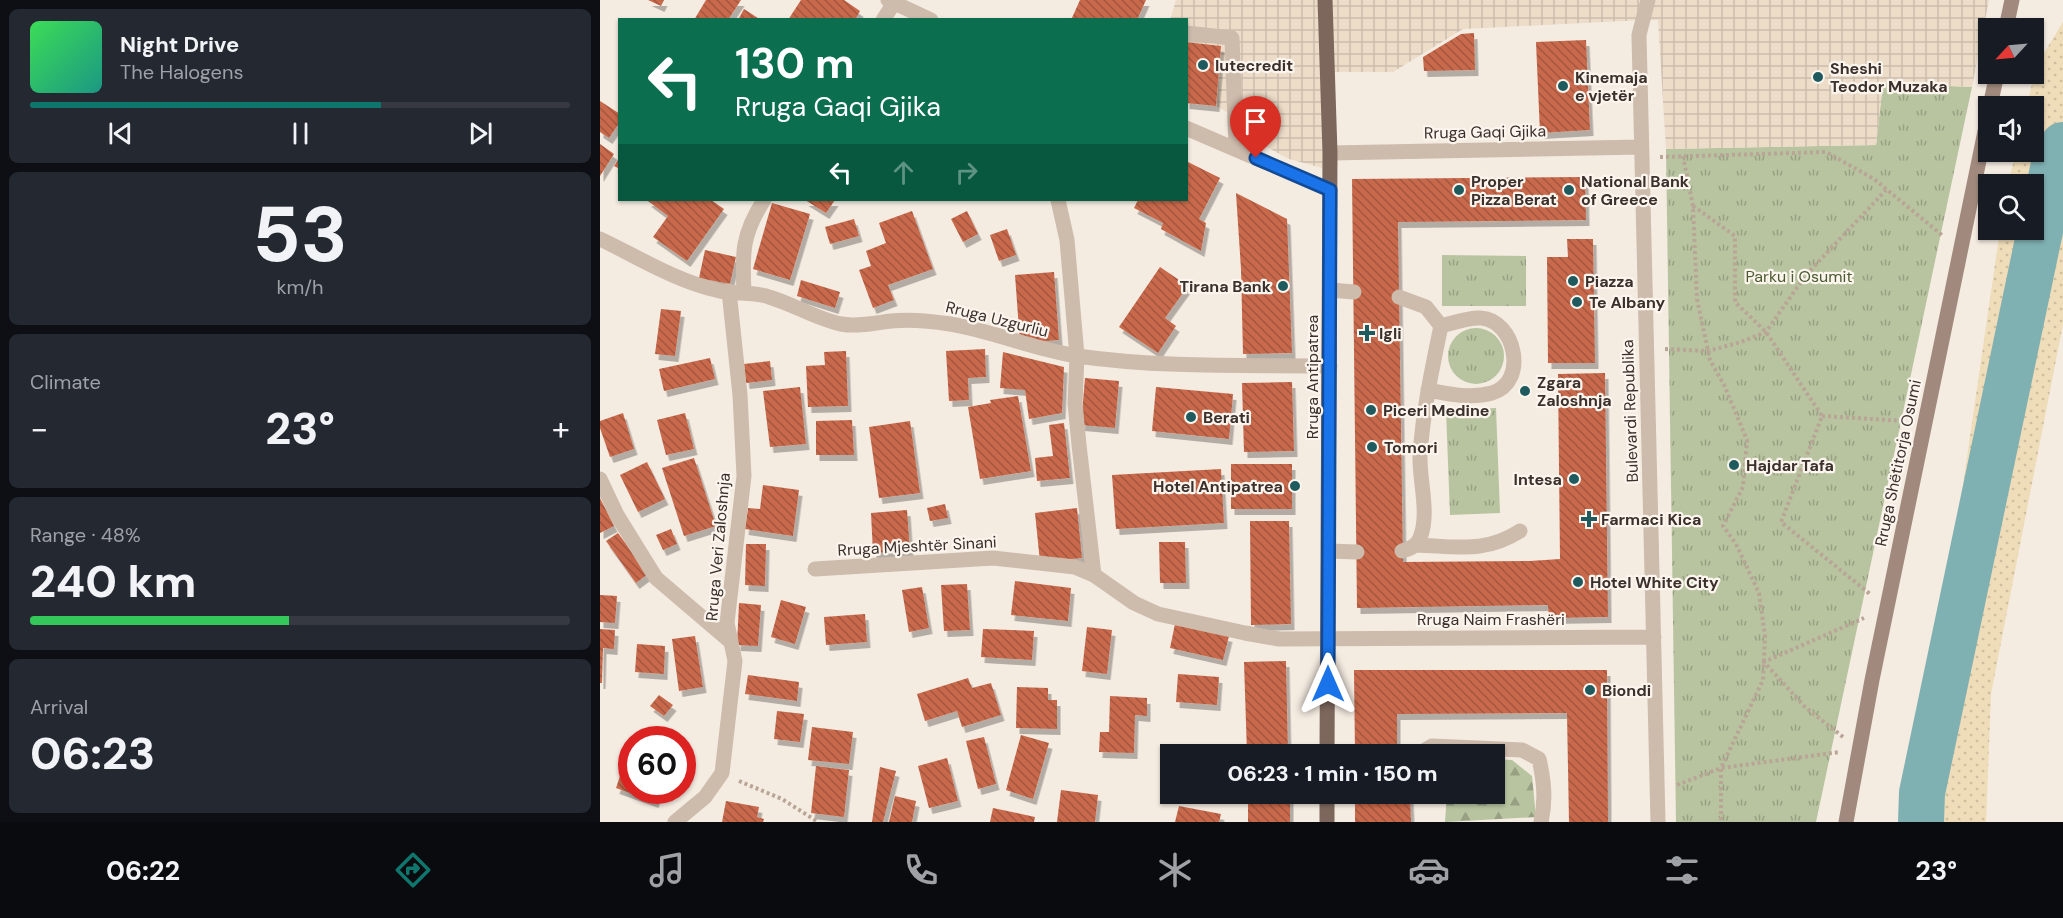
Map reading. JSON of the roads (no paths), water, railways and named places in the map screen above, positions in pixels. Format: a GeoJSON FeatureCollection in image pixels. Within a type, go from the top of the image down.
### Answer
{"type":"FeatureCollection","features":[{"type":"Feature","properties":{"kind":"main road","name":"Rruga Antipatrea"},"geometry":{"type":"LineString","coordinates":[[1325,0],[1330,153],[1328,744]]}},
{"type":"Feature","properties":{"kind":"main road"},"geometry":{"type":"LineString","coordinates":[[2008,18],[2012,0]]}},
{"type":"Feature","properties":{"kind":"main road","name":"Rruga Shëtitorja Osumi"},"geometry":{"type":"LineString","coordinates":[[1846,822],[1886,608],[1979,162]]}},
{"type":"Feature","properties":{"kind":"main road"},"geometry":{"type":"LineString","coordinates":[[1327,804],[1327,822]]}},
{"type":"Feature","properties":{"kind":"street","name":"Bulevardi Republika"},"geometry":{"type":"LineString","coordinates":[[1648,0],[1639,35],[1658,822]]}},
{"type":"Feature","properties":{"kind":"street"},"geometry":{"type":"LineString","coordinates":[[884,18],[891,1],[927,18]]}},
{"type":"Feature","properties":{"kind":"street"},"geometry":{"type":"LineString","coordinates":[[1188,33],[1232,38],[1236,148]]}},
{"type":"Feature","properties":{"kind":"street"},"geometry":{"type":"LineString","coordinates":[[1188,129],[1330,190]]}},
{"type":"Feature","properties":{"kind":"street","name":"Rruga Gaqi Gjika"},"geometry":{"type":"LineString","coordinates":[[1330,153],[1641,152]]}},
{"type":"Feature","properties":{"kind":"street","name":"Rruga Veri Zaloshnja"},"geometry":{"type":"LineString","coordinates":[[675,822],[705,797],[722,772],[735,661],[727,623],[744,476],[737,292],[744,243],[763,201]]}},
{"type":"Feature","properties":{"kind":"street"},"geometry":{"type":"LineString","coordinates":[[1058,201],[1067,240],[1077,356],[1076,413],[1094,575]]}},
{"type":"Feature","properties":{"kind":"street","name":"Rruga Uzgurliu"},"geometry":{"type":"LineString","coordinates":[[600,239],[667,274],[706,288],[758,293],[841,324],[893,321],[950,324],[972,328],[1047,350],[1077,356],[1139,362],[1219,367],[1330,366]]}},
{"type":"Feature","properties":{"kind":"street"},"geometry":{"type":"LineString","coordinates":[[1330,290],[1354,292]]}},
{"type":"Feature","properties":{"kind":"street"},"geometry":{"type":"LineString","coordinates":[[1399,297],[1426,307],[1441,327],[1424,408],[1420,457],[1424,523],[1419,540],[1409,548],[1490,546],[1505,541],[1520,531]]}},
{"type":"Feature","properties":{"kind":"street"},"geometry":{"type":"LineString","coordinates":[[1428,390],[1461,396],[1493,393],[1504,385],[1514,372],[1515,351],[1502,329],[1493,321],[1481,318],[1441,327]]}},
{"type":"Feature","properties":{"kind":"street"},"geometry":{"type":"LineString","coordinates":[[600,479],[617,515],[656,579],[731,642]]}},
{"type":"Feature","properties":{"kind":"street"},"geometry":{"type":"LineString","coordinates":[[1329,551],[1357,552]]}},
{"type":"Feature","properties":{"kind":"street","name":"Rruga Mjeshtër Sinani"},"geometry":{"type":"LineString","coordinates":[[814,569],[993,558],[1075,567],[1094,575],[1134,603],[1158,614],[1280,639],[1328,638]]}},
{"type":"Feature","properties":{"kind":"street","name":"Rruga Naim Frashëri"},"geometry":{"type":"LineString","coordinates":[[1328,638],[1654,638]]}},
{"type":"Feature","properties":{"kind":"street"},"geometry":{"type":"LineString","coordinates":[[1505,749],[1522,750],[1539,759],[1544,784],[1541,822]]}},
{"type":"Feature","properties":{"kind":"waterway"},"geometry":{"type":"LineString","coordinates":[[1921,822],[1922,793],[2055,159],[2063,145]]}},
{"type":"Feature","properties":{"kind":"place","name":"Iutecredit"},"geometry":{"type":"Point","coordinates":[1203,65]}},
{"type":"Feature","properties":{"kind":"place","name":"Sheshi Teodor Muzaka"},"geometry":{"type":"Point","coordinates":[1818,77]}},
{"type":"Feature","properties":{"kind":"place","name":"Kinemaja e vjetër"},"geometry":{"type":"Point","coordinates":[1563,86]}},
{"type":"Feature","properties":{"kind":"place","name":"Proper Pizza Berat"},"geometry":{"type":"Point","coordinates":[1459,190]}},
{"type":"Feature","properties":{"kind":"place","name":"National Bank of Greece"},"geometry":{"type":"Point","coordinates":[1569,190]}},
{"type":"Feature","properties":{"kind":"place","name":"Piazza"},"geometry":{"type":"Point","coordinates":[1573,281]}},
{"type":"Feature","properties":{"kind":"place","name":"Tirana Bank"},"geometry":{"type":"Point","coordinates":[1283,286]}},
{"type":"Feature","properties":{"kind":"place","name":"Te Albany"},"geometry":{"type":"Point","coordinates":[1577,302]}},
{"type":"Feature","properties":{"kind":"place","name":"Igli"},"geometry":{"type":"Point","coordinates":[1367,333]}},
{"type":"Feature","properties":{"kind":"place","name":"Zgara Zaloshnja"},"geometry":{"type":"Point","coordinates":[1525,391]}},
{"type":"Feature","properties":{"kind":"place","name":"Piceri Medine"},"geometry":{"type":"Point","coordinates":[1371,410]}},
{"type":"Feature","properties":{"kind":"place","name":"Berati"},"geometry":{"type":"Point","coordinates":[1191,417]}},
{"type":"Feature","properties":{"kind":"place","name":"Tomori"},"geometry":{"type":"Point","coordinates":[1372,447]}},
{"type":"Feature","properties":{"kind":"place","name":"Hajdar Tafa"},"geometry":{"type":"Point","coordinates":[1734,465]}},
{"type":"Feature","properties":{"kind":"place","name":"Intesa"},"geometry":{"type":"Point","coordinates":[1574,479]}},
{"type":"Feature","properties":{"kind":"place","name":"Hotel Antipatrea"},"geometry":{"type":"Point","coordinates":[1295,486]}},
{"type":"Feature","properties":{"kind":"place","name":"Farmaci Kica"},"geometry":{"type":"Point","coordinates":[1589,519]}},
{"type":"Feature","properties":{"kind":"place","name":"Hotel White City"},"geometry":{"type":"Point","coordinates":[1578,582]}},
{"type":"Feature","properties":{"kind":"place","name":"Biondi"},"geometry":{"type":"Point","coordinates":[1590,690]}},
{"type":"Feature","properties":{"kind":"park label","name":"Parku i Osumit"},"geometry":{"type":"Point","coordinates":[1799,276]}}]}
